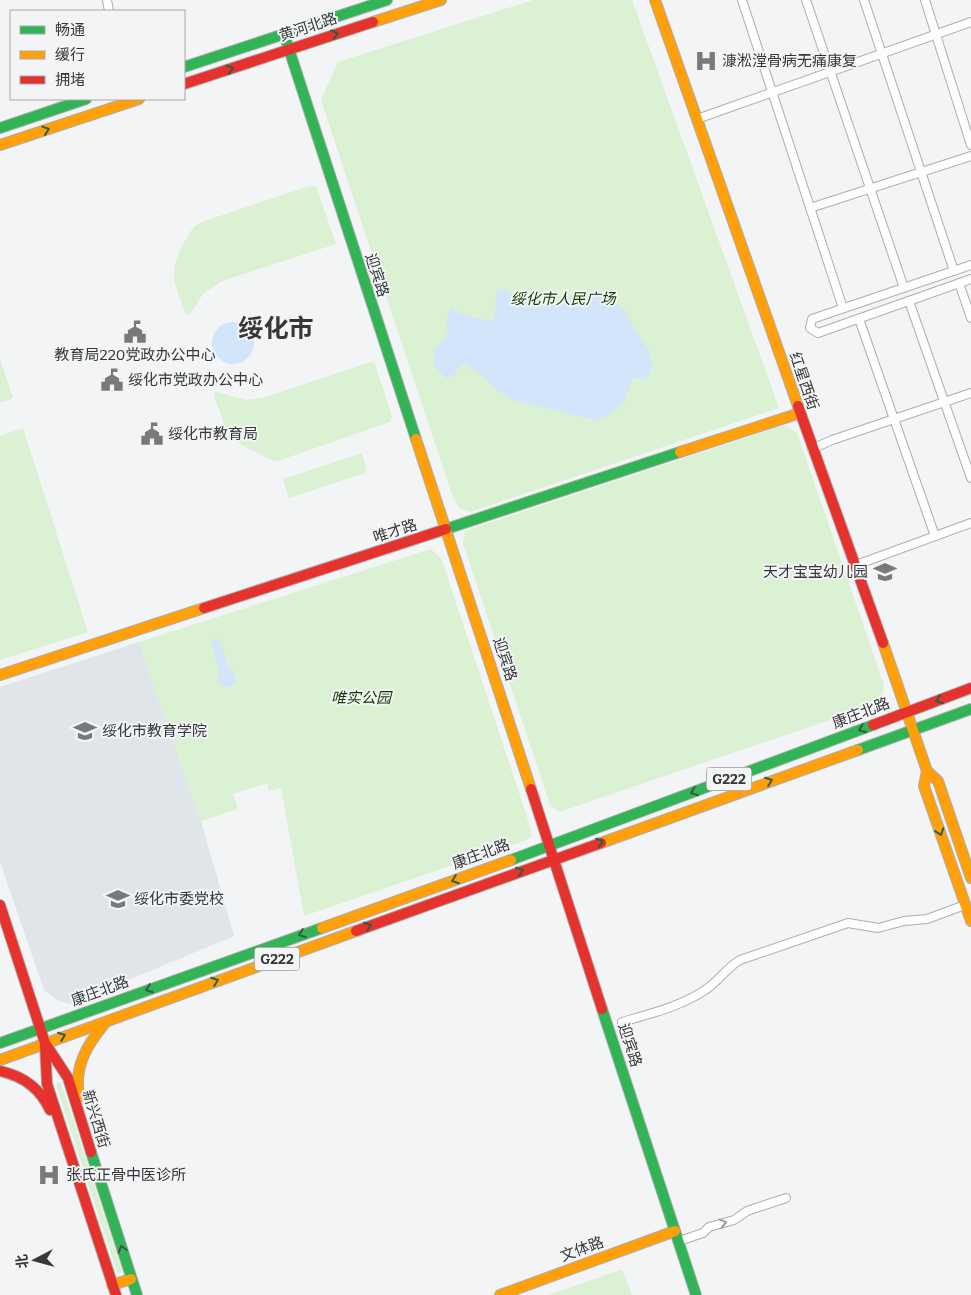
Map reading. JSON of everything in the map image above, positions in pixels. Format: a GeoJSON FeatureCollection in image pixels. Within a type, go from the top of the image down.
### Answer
{"type":"FeatureCollection","features":[{"type":"Feature","properties":{"kind":"main road","name":"黄河北路"},"geometry":{"type":"LineString","coordinates":[[185,66],[387,0]]}},
{"type":"Feature","properties":{"kind":"main road","name":"黄河北路"},"geometry":{"type":"LineString","coordinates":[[185,84],[441,0]]}},
{"type":"Feature","properties":{"kind":"main road","name":"红星西街"},"geometry":{"type":"LineString","coordinates":[[655,0],[812,449],[856,564],[914,729],[927,771],[924,786],[971,921]]}},
{"type":"Feature","properties":{"kind":"main road","name":"迎宾路"},"geometry":{"type":"LineString","coordinates":[[284,34],[696,1295]]}},
{"type":"Feature","properties":{"kind":"main road"},"geometry":{"type":"LineString","coordinates":[[0,128],[83,100]]}},
{"type":"Feature","properties":{"kind":"main road"},"geometry":{"type":"LineString","coordinates":[[0,145],[136,100]]}},
{"type":"Feature","properties":{"kind":"main road","name":"唯才路"},"geometry":{"type":"LineString","coordinates":[[0,675],[800,413]]}},
{"type":"Feature","properties":{"kind":"main road","name":"康庄北路"},"geometry":{"type":"LineString","coordinates":[[0,1044],[550,846],[971,688]]}},
{"type":"Feature","properties":{"kind":"main road","name":"康庄北路"},"geometry":{"type":"LineString","coordinates":[[0,1060],[971,709]]}},
{"type":"Feature","properties":{"kind":"main road","name":"红星西街"},"geometry":{"type":"LineString","coordinates":[[927,771],[938,781],[970,871]]}},
{"type":"Feature","properties":{"kind":"main road","name":"新兴西街"},"geometry":{"type":"LineString","coordinates":[[0,905],[45,1043],[68,1078],[137,1295]]}},
{"type":"Feature","properties":{"kind":"main road"},"geometry":{"type":"LineString","coordinates":[[94,1164],[91,1136],[78,1094],[77,1077],[83,1053],[107,1020]]}},
{"type":"Feature","properties":{"kind":"main road","name":"新兴西街"},"geometry":{"type":"LineString","coordinates":[[45,1043],[47,1084],[114,1290]]}},
{"type":"Feature","properties":{"kind":"main road"},"geometry":{"type":"LineString","coordinates":[[0,1071],[17,1075],[28,1081],[48,1102],[64,1150],[76,1170]]}},
{"type":"Feature","properties":{"kind":"main road","name":"文体路"},"geometry":{"type":"LineString","coordinates":[[500,1295],[677,1236]]}},
{"type":"Feature","properties":{"kind":"main road"},"geometry":{"type":"LineString","coordinates":[[114,1290],[132,1278]]}},
{"type":"Feature","properties":{"kind":"street"},"geometry":{"type":"LineString","coordinates":[[742,0],[843,308]]}},
{"type":"Feature","properties":{"kind":"street"},"geometry":{"type":"LineString","coordinates":[[806,0],[904,288]]}},
{"type":"Feature","properties":{"kind":"street"},"geometry":{"type":"LineString","coordinates":[[864,0],[954,271]]}},
{"type":"Feature","properties":{"kind":"street"},"geometry":{"type":"LineString","coordinates":[[925,0],[971,145]]}},
{"type":"Feature","properties":{"kind":"street"},"geometry":{"type":"LineString","coordinates":[[697,119],[971,22]]}},
{"type":"Feature","properties":{"kind":"street"},"geometry":{"type":"LineString","coordinates":[[810,208],[971,156]]}},
{"type":"Feature","properties":{"kind":"street"},"geometry":{"type":"LineString","coordinates":[[971,265],[812,319],[810,328],[818,333],[971,279]]}},
{"type":"Feature","properties":{"kind":"street"},"geometry":{"type":"LineString","coordinates":[[959,283],[971,318]]}},
{"type":"Feature","properties":{"kind":"street"},"geometry":{"type":"LineString","coordinates":[[909,301],[971,478]]}},
{"type":"Feature","properties":{"kind":"street"},"geometry":{"type":"LineString","coordinates":[[859,318],[935,536]]}},
{"type":"Feature","properties":{"kind":"street"},"geometry":{"type":"LineString","coordinates":[[812,449],[971,393]]}},
{"type":"Feature","properties":{"kind":"street"},"geometry":{"type":"LineString","coordinates":[[856,564],[971,523]]}},
{"type":"Feature","properties":{"kind":"street"},"geometry":{"type":"LineString","coordinates":[[622,1022],[658,1011],[706,990],[730,966],[740,960],[815,934],[829,932],[848,923],[878,928],[904,921],[927,919],[965,905]]}},
{"type":"Feature","properties":{"kind":"street"},"geometry":{"type":"LineString","coordinates":[[677,1236],[703,1232],[709,1227],[734,1220],[748,1211],[786,1198]]}},
{"type":"Feature","properties":{"kind":"shaded area"},"geometry":{"type":"Polygon","coordinates":[[[139,642],[201,821],[234,936],[71,1004],[57,1000],[44,990],[0,862],[0,687],[139,642]]]}},
{"type":"Feature","properties":{"kind":"green space","name":"绥化市人民广场"},"geometry":{"type":"Polygon","coordinates":[[[533,0],[632,0],[779,408],[470,512],[460,509],[453,498],[321,100],[338,62],[533,0]]]}},
{"type":"Feature","properties":{"kind":"green space"},"geometry":{"type":"Polygon","coordinates":[[[309,186],[315,186],[318,191],[336,244],[222,281],[203,294],[190,314],[186,315],[176,286],[174,270],[179,252],[194,227],[199,223],[309,186]]]}},
{"type":"Feature","properties":{"kind":"green space"},"geometry":{"type":"Polygon","coordinates":[[[0,359],[13,398],[0,403],[0,359]]]}},
{"type":"Feature","properties":{"kind":"green space"},"geometry":{"type":"Polygon","coordinates":[[[374,361],[392,416],[390,422],[278,461],[271,460],[229,438],[213,393],[217,392],[246,400],[262,398],[374,361]]]}},
{"type":"Feature","properties":{"kind":"green space"},"geometry":{"type":"Polygon","coordinates":[[[781,426],[787,426],[797,433],[884,685],[882,698],[874,705],[559,812],[550,805],[463,543],[465,531],[781,426]]]}},
{"type":"Feature","properties":{"kind":"green space"},"geometry":{"type":"Polygon","coordinates":[[[23,428],[88,632],[0,660],[0,436],[23,428]]]}},
{"type":"Feature","properties":{"kind":"green space"},"geometry":{"type":"Polygon","coordinates":[[[362,453],[366,467],[365,473],[289,498],[283,479],[362,453]]]}},
{"type":"Feature","properties":{"kind":"green space","name":"唯实公园"},"geometry":{"type":"Polygon","coordinates":[[[431,549],[441,558],[532,836],[529,839],[304,916],[281,788],[269,791],[267,783],[233,794],[238,809],[201,821],[139,642],[431,549]]]}},
{"type":"Feature","properties":{"kind":"green space"},"geometry":{"type":"Polygon","coordinates":[[[58,1082],[61,1083],[122,1270],[120,1274],[117,1272],[56,1085],[58,1082]]]}},
{"type":"Feature","properties":{"kind":"green space"},"geometry":{"type":"Polygon","coordinates":[[[622,1269],[632,1295],[549,1295],[622,1269]]]}},
{"type":"Feature","properties":{"kind":"water"},"geometry":{"type":"Polygon","coordinates":[[[497,288],[523,297],[531,306],[537,308],[574,295],[589,293],[611,300],[625,311],[647,348],[652,361],[652,368],[649,374],[644,380],[633,377],[624,402],[606,417],[594,420],[516,401],[499,392],[466,364],[460,366],[455,374],[447,379],[435,367],[434,350],[443,342],[449,328],[446,322],[451,308],[461,314],[490,321],[495,317],[497,288]]]}},
{"type":"Feature","properties":{"kind":"water"},"geometry":{"type":"Polygon","coordinates":[[[237,322],[245,325],[251,331],[254,343],[251,355],[245,361],[229,364],[221,361],[215,355],[212,339],[215,331],[221,325],[237,322]]]}},
{"type":"Feature","properties":{"kind":"water"},"geometry":{"type":"Polygon","coordinates":[[[213,639],[219,639],[229,669],[235,673],[235,683],[231,687],[222,686],[218,681],[220,672],[211,642],[213,639]]]}},
{"type":"Feature","properties":{"kind":"traffic: fast"},"geometry":{"type":"LineString","coordinates":[[185,67],[387,0]]}},
{"type":"Feature","properties":{"kind":"traffic: fast"},"geometry":{"type":"LineString","coordinates":[[284,34],[416,439]]}},
{"type":"Feature","properties":{"kind":"traffic: fast"},"geometry":{"type":"LineString","coordinates":[[0,128],[83,100]]}},
{"type":"Feature","properties":{"kind":"traffic: fast"},"geometry":{"type":"LineString","coordinates":[[446,529],[680,452]]}},
{"type":"Feature","properties":{"kind":"traffic: fast"},"geometry":{"type":"LineString","coordinates":[[858,750],[971,709]]}},
{"type":"Feature","properties":{"kind":"traffic: fast"},"geometry":{"type":"LineString","coordinates":[[511,860],[873,725]]}},
{"type":"Feature","properties":{"kind":"traffic: fast"},"geometry":{"type":"LineString","coordinates":[[0,1043],[322,928]]}},
{"type":"Feature","properties":{"kind":"traffic: fast"},"geometry":{"type":"LineString","coordinates":[[602,1009],[696,1295]]}},
{"type":"Feature","properties":{"kind":"traffic: fast"},"geometry":{"type":"LineString","coordinates":[[91,1152],[137,1295]]}},
{"type":"Feature","properties":{"kind":"traffic: slow"},"geometry":{"type":"LineString","coordinates":[[373,22],[441,0]]}},
{"type":"Feature","properties":{"kind":"traffic: slow"},"geometry":{"type":"LineString","coordinates":[[655,0],[798,406]]}},
{"type":"Feature","properties":{"kind":"traffic: slow"},"geometry":{"type":"LineString","coordinates":[[0,145],[136,100]]}},
{"type":"Feature","properties":{"kind":"traffic: slow"},"geometry":{"type":"LineString","coordinates":[[680,452],[800,413]]}},
{"type":"Feature","properties":{"kind":"traffic: slow"},"geometry":{"type":"LineString","coordinates":[[416,439],[531,789]]}},
{"type":"Feature","properties":{"kind":"traffic: slow"},"geometry":{"type":"LineString","coordinates":[[0,675],[204,608]]}},
{"type":"Feature","properties":{"kind":"traffic: slow"},"geometry":{"type":"LineString","coordinates":[[883,643],[927,771]]}},
{"type":"Feature","properties":{"kind":"traffic: slow"},"geometry":{"type":"LineString","coordinates":[[601,843],[858,750]]}},
{"type":"Feature","properties":{"kind":"traffic: slow"},"geometry":{"type":"LineString","coordinates":[[971,878],[938,781],[927,771],[924,786],[971,921]]}},
{"type":"Feature","properties":{"kind":"traffic: slow"},"geometry":{"type":"LineString","coordinates":[[322,928],[511,860]]}},
{"type":"Feature","properties":{"kind":"traffic: slow"},"geometry":{"type":"LineString","coordinates":[[0,1060],[356,931]]}},
{"type":"Feature","properties":{"kind":"traffic: slow"},"geometry":{"type":"LineString","coordinates":[[79,1097],[78,1076],[83,1057],[92,1040],[105,1023]]}},
{"type":"Feature","properties":{"kind":"traffic: slow"},"geometry":{"type":"LineString","coordinates":[[500,1295],[675,1231]]}},
{"type":"Feature","properties":{"kind":"traffic: slow"},"geometry":{"type":"LineString","coordinates":[[112,1285],[131,1279]]}},
{"type":"Feature","properties":{"kind":"traffic: jam"},"geometry":{"type":"LineString","coordinates":[[185,84],[373,22]]}},
{"type":"Feature","properties":{"kind":"traffic: jam"},"geometry":{"type":"LineString","coordinates":[[798,406],[883,643]]}},
{"type":"Feature","properties":{"kind":"traffic: jam"},"geometry":{"type":"LineString","coordinates":[[204,608],[446,529]]}},
{"type":"Feature","properties":{"kind":"traffic: jam"},"geometry":{"type":"LineString","coordinates":[[873,725],[971,688]]}},
{"type":"Feature","properties":{"kind":"traffic: jam"},"geometry":{"type":"LineString","coordinates":[[531,789],[602,1009]]}},
{"type":"Feature","properties":{"kind":"traffic: jam"},"geometry":{"type":"LineString","coordinates":[[356,931],[601,843]]}},
{"type":"Feature","properties":{"kind":"traffic: jam"},"geometry":{"type":"LineString","coordinates":[[0,905],[45,1043],[68,1078],[91,1152]]}},
{"type":"Feature","properties":{"kind":"traffic: jam"},"geometry":{"type":"LineString","coordinates":[[45,1044],[47,1084],[116,1295]]}},
{"type":"Feature","properties":{"kind":"traffic: jam"},"geometry":{"type":"LineString","coordinates":[[0,1071],[16,1076],[30,1084],[41,1095],[50,1110]]}},
{"type":"Feature","properties":{"kind":"place","name":"漮淞漟骨病无痛康复"},"geometry":{"type":"Point","coordinates":[706,61]}},
{"type":"Feature","properties":{"kind":"place","name":"教育局220党政办公中心"},"geometry":{"type":"Point","coordinates":[135,332]}},
{"type":"Feature","properties":{"kind":"place","name":"绥化市党政办公中心"},"geometry":{"type":"Point","coordinates":[112,380]}},
{"type":"Feature","properties":{"kind":"place","name":"绥化市教育局"},"geometry":{"type":"Point","coordinates":[152,434]}},
{"type":"Feature","properties":{"kind":"place","name":"天才宝宝幼儿园"},"geometry":{"type":"Point","coordinates":[885,572]}},
{"type":"Feature","properties":{"kind":"place","name":"绥化市教育学院"},"geometry":{"type":"Point","coordinates":[85,731]}},
{"type":"Feature","properties":{"kind":"place","name":"绥化市委党校"},"geometry":{"type":"Point","coordinates":[118,899]}},
{"type":"Feature","properties":{"kind":"place","name":"张氏正骨中医诊所"},"geometry":{"type":"Point","coordinates":[49,1175]}},
{"type":"Feature","properties":{"kind":"district","name":"绥化市"},"geometry":{"type":"Point","coordinates":[276,329]}}]}
